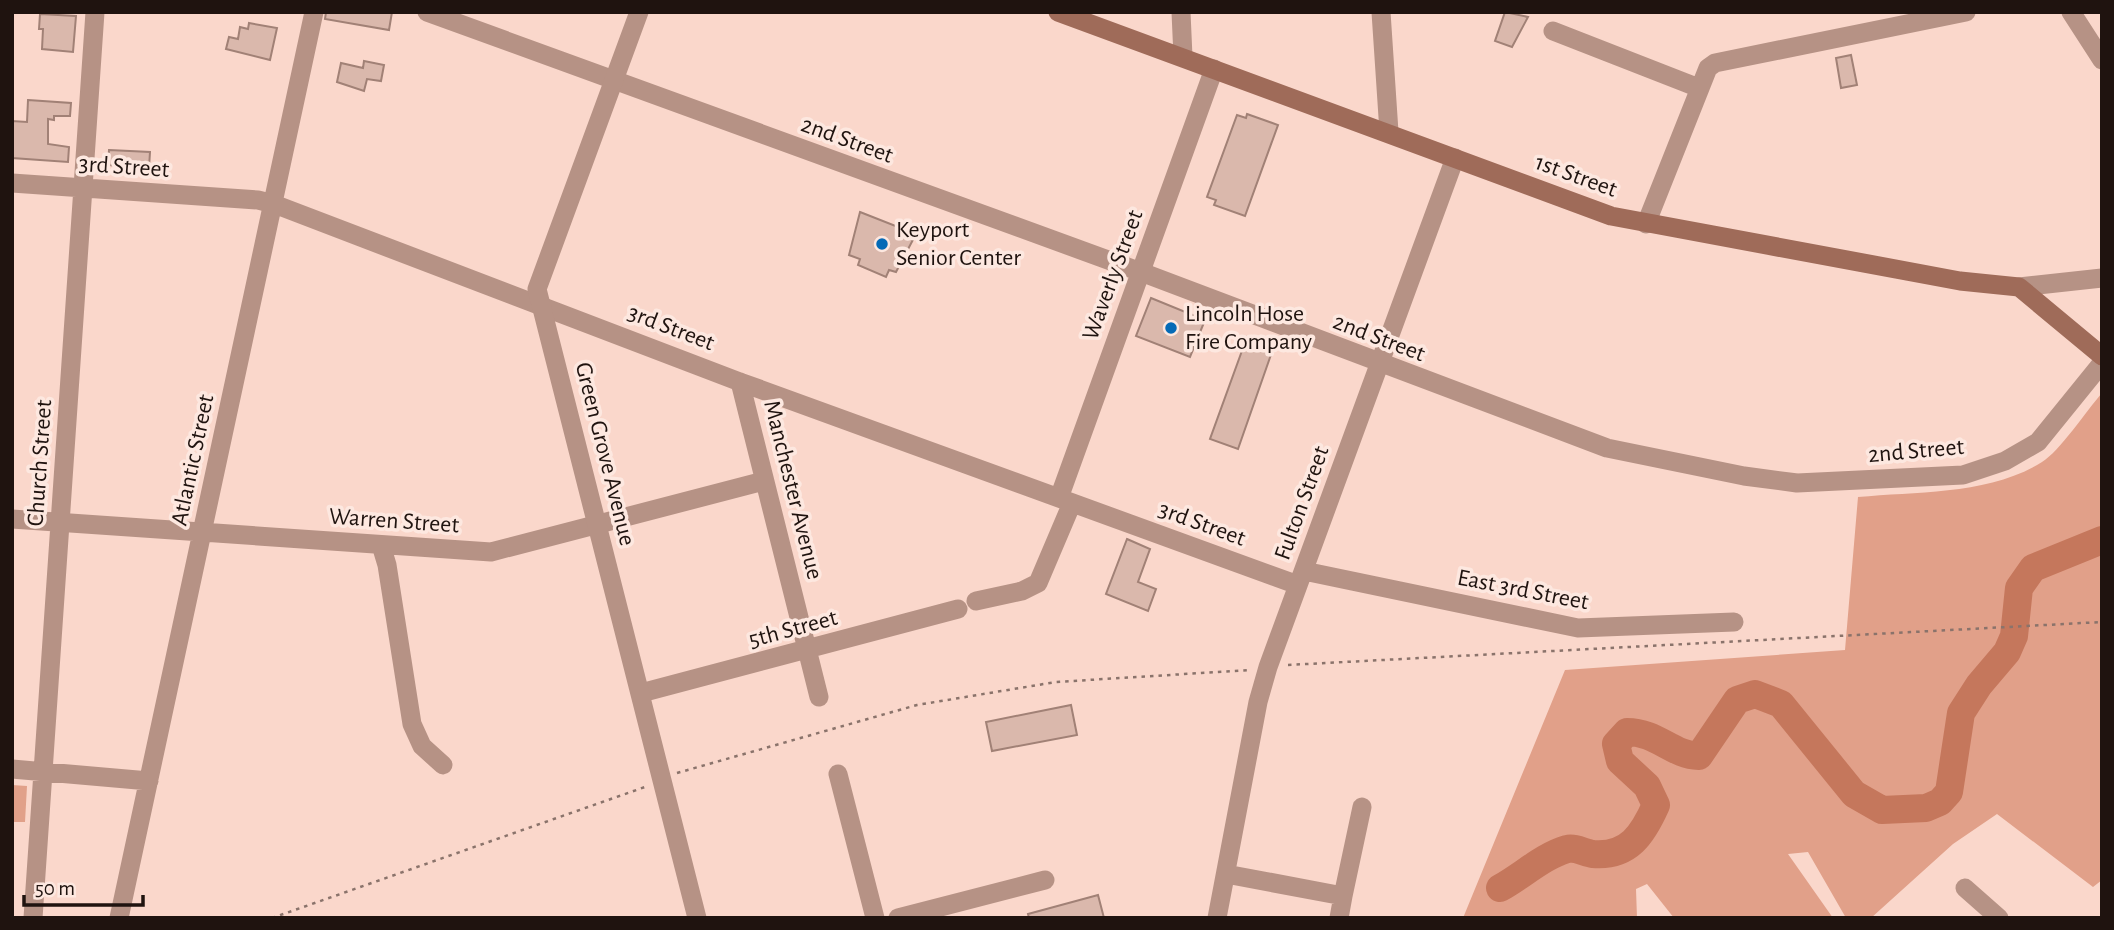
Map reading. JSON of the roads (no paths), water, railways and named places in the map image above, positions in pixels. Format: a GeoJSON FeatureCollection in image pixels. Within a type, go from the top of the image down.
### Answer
{"type":"FeatureCollection","features":[{"type":"Feature","properties":{"kind":"main road","name":"1st Street"},"geometry":{"type":"LineString","coordinates":[[1058,12],[1611,216],[1960,281],[2019,287]]}},
{"type":"Feature","properties":{"kind":"main road"},"geometry":{"type":"LineString","coordinates":[[2019,287],[2102,356]]}},
{"type":"Feature","properties":{"kind":"street","name":"Church Street"},"geometry":{"type":"LineString","coordinates":[[33,918],[95,12]]}},
{"type":"Feature","properties":{"kind":"street","name":"Atlantic Street"},"geometry":{"type":"LineString","coordinates":[[119,918],[314,12]]}},
{"type":"Feature","properties":{"kind":"street","name":"2nd Street"},"geometry":{"type":"LineString","coordinates":[[427,12],[1141,272],[1379,365],[1607,448],[1744,476],[1822,483],[1963,475],[2006,461],[2038,442],[2102,363]]}},
{"type":"Feature","properties":{"kind":"street","name":"Green Grove Avenue"},"geometry":{"type":"LineString","coordinates":[[639,12],[537,289],[697,918]]}},
{"type":"Feature","properties":{"kind":"street"},"geometry":{"type":"LineString","coordinates":[[1181,12],[1183,57]]}},
{"type":"Feature","properties":{"kind":"street"},"geometry":{"type":"LineString","coordinates":[[1381,12],[1389,132]]}},
{"type":"Feature","properties":{"kind":"street"},"geometry":{"type":"LineString","coordinates":[[1646,224],[1699,88],[1708,68],[1715,63],[1966,12]]}},
{"type":"Feature","properties":{"kind":"street"},"geometry":{"type":"LineString","coordinates":[[2071,12],[2102,60]]}},
{"type":"Feature","properties":{"kind":"street"},"geometry":{"type":"LineString","coordinates":[[1553,31],[1699,88]]}},
{"type":"Feature","properties":{"kind":"street","name":"Waverly Street"},"geometry":{"type":"LineString","coordinates":[[976,601],[1002,596],[1038,583],[1141,272],[1214,69]]}},
{"type":"Feature","properties":{"kind":"street","name":"Fulton Street"},"geometry":{"type":"LineString","coordinates":[[1217,918],[1268,667],[1455,158]]}},
{"type":"Feature","properties":{"kind":"street","name":"3rd Street"},"geometry":{"type":"LineString","coordinates":[[12,183],[258,200],[274,204],[740,382],[1065,500],[1301,578]]}},
{"type":"Feature","properties":{"kind":"street","name":"1st Street"},"geometry":{"type":"LineString","coordinates":[[2019,287],[2102,278]]}},
{"type":"Feature","properties":{"kind":"street","name":"Manchester Avenue"},"geometry":{"type":"LineString","coordinates":[[740,382],[819,697]]}},
{"type":"Feature","properties":{"kind":"street","name":"Warren Street"},"geometry":{"type":"LineString","coordinates":[[12,519],[491,552],[764,481]]}},
{"type":"Feature","properties":{"kind":"street"},"geometry":{"type":"LineString","coordinates":[[382,545],[411,724],[422,746],[443,765]]}},
{"type":"Feature","properties":{"kind":"street","name":"East 3rd Street"},"geometry":{"type":"LineString","coordinates":[[1301,578],[1578,628],[1734,622]]}},
{"type":"Feature","properties":{"kind":"street","name":"5th Street"},"geometry":{"type":"LineString","coordinates":[[641,693],[808,651],[958,609]]}},
{"type":"Feature","properties":{"kind":"street"},"geometry":{"type":"LineString","coordinates":[[12,769],[149,781]]}},
{"type":"Feature","properties":{"kind":"street"},"geometry":{"type":"LineString","coordinates":[[838,774],[875,918]]}},
{"type":"Feature","properties":{"kind":"street"},"geometry":{"type":"LineString","coordinates":[[1339,918],[1362,807]]}},
{"type":"Feature","properties":{"kind":"street"},"geometry":{"type":"LineString","coordinates":[[1226,874],[1343,896]]}},
{"type":"Feature","properties":{"kind":"street"},"geometry":{"type":"LineString","coordinates":[[898,918],[1045,880]]}},
{"type":"Feature","properties":{"kind":"street"},"geometry":{"type":"LineString","coordinates":[[1965,888],[1999,918]]}},
{"type":"Feature","properties":{"kind":"waterway"},"geometry":{"type":"LineString","coordinates":[[1500,888],[1558,852],[1570,849],[1593,854],[1616,852],[1633,842],[1640,834],[1656,805],[1647,786],[1620,761],[1616,744],[1627,732],[1638,733],[1681,752],[1699,756],[1737,700],[1755,694],[1781,704],[1854,794],[1882,810],[1926,808],[1940,802],[1949,792],[1961,713],[1979,685],[2007,652],[2014,636],[2019,588],[2033,568],[2102,540]]}},
{"type":"Feature","properties":{"kind":"place","name":"Keyport Senior Center"},"geometry":{"type":"Point","coordinates":[882,244]}},
{"type":"Feature","properties":{"kind":"place","name":"Lincoln Hose Fire Company"},"geometry":{"type":"Point","coordinates":[1171,328]}}]}
